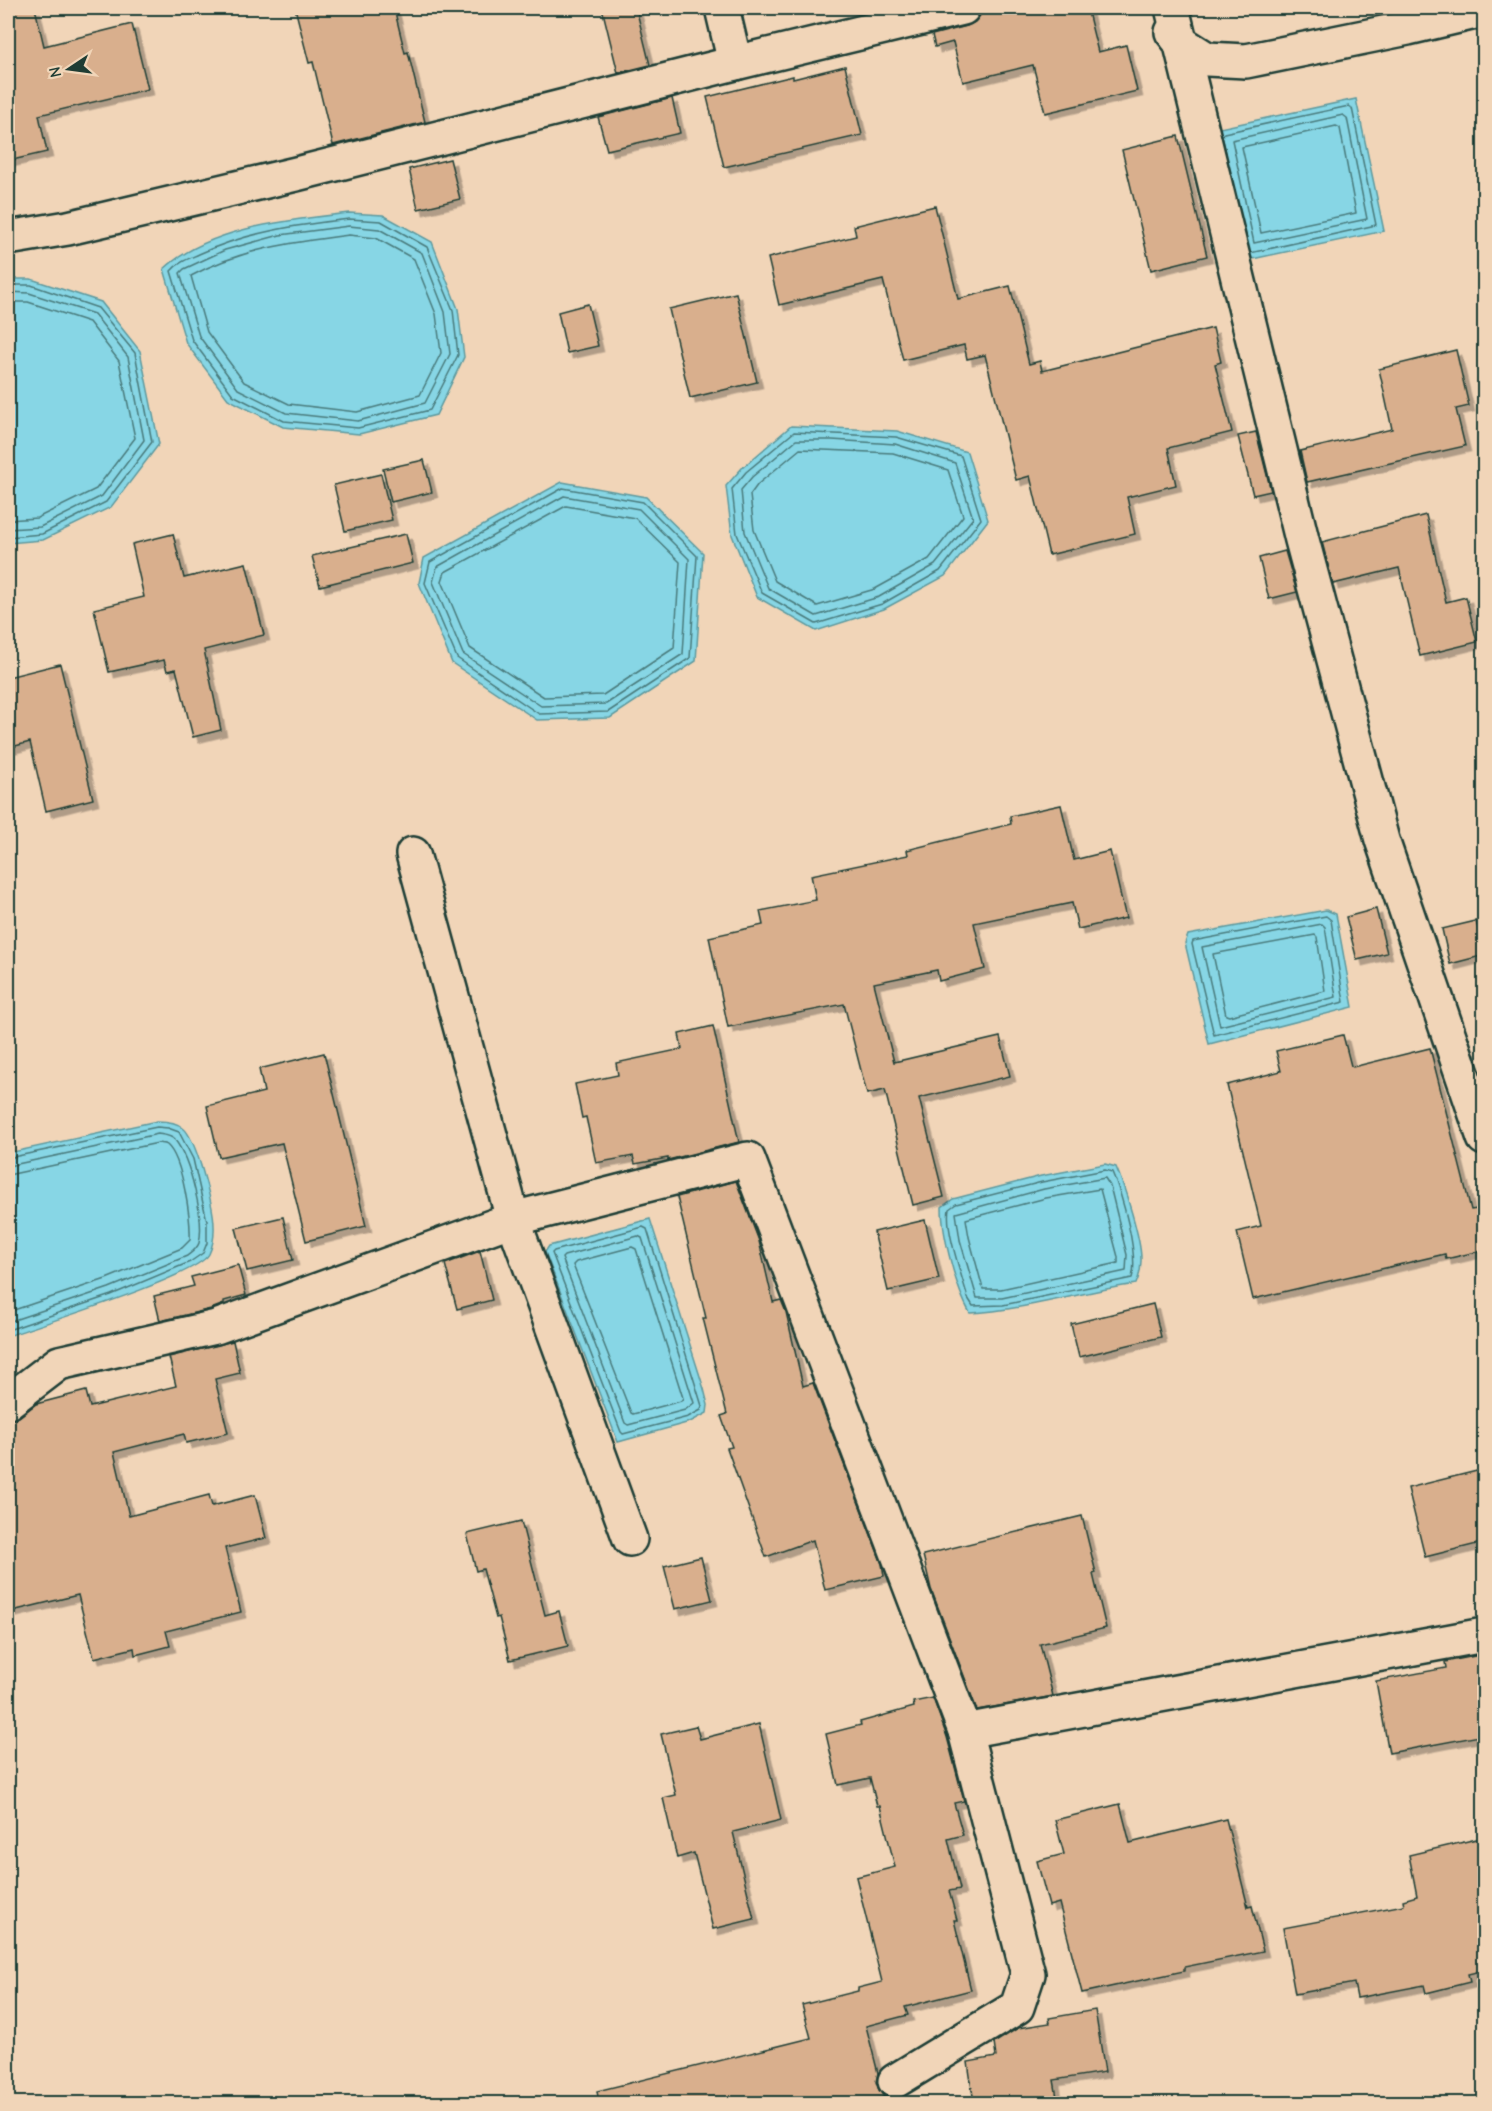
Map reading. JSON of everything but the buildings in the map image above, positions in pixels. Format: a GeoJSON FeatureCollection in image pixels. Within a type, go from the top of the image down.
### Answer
{"type":"FeatureCollection","features":[{"type":"Feature","properties":{"kind":"street"},"geometry":{"type":"LineString","coordinates":[[722,8],[735,63]]}},
{"type":"Feature","properties":{"kind":"street"},"geometry":{"type":"LineString","coordinates":[[8,238],[68,228],[296,174],[963,8]]}},
{"type":"Feature","properties":{"kind":"street"},"geometry":{"type":"LineString","coordinates":[[1152,8],[1180,42],[1207,59],[1246,61],[1485,10]]}},
{"type":"Feature","properties":{"kind":"street"},"geometry":{"type":"LineString","coordinates":[[1172,8],[1302,540],[1382,840],[1485,1138]]}},
{"type":"Feature","properties":{"kind":"street"},"geometry":{"type":"LineString","coordinates":[[413,854],[513,1219],[630,1539]]}},
{"type":"Feature","properties":{"kind":"street"},"geometry":{"type":"LineString","coordinates":[[8,1402],[59,1363],[216,1326],[513,1219],[748,1159],[965,1731],[1028,1974],[1017,2007],[895,2081]]}},
{"type":"Feature","properties":{"kind":"street"},"geometry":{"type":"LineString","coordinates":[[965,1731],[1485,1635]]}},
{"type":"Feature","properties":{"kind":"water"},"geometry":{"type":"Polygon","coordinates":[[[1356,99],[1384,231],[1243,261],[1215,129],[1356,99]]]}},
{"type":"Feature","properties":{"kind":"water"},"geometry":{"type":"Polygon","coordinates":[[[349,213],[383,215],[432,242],[458,309],[464,357],[436,415],[359,434],[283,427],[228,399],[186,343],[164,269],[182,255],[226,235],[276,223],[349,213]]]}},
{"type":"Feature","properties":{"kind":"water"},"geometry":{"type":"Polygon","coordinates":[[[8,279],[31,279],[101,302],[140,351],[159,444],[111,507],[43,540],[8,543],[8,279]]]}},
{"type":"Feature","properties":{"kind":"water"},"geometry":{"type":"Polygon","coordinates":[[[791,426],[897,431],[967,452],[988,520],[945,576],[884,609],[816,631],[757,597],[732,535],[726,486],[742,468],[791,426]]]}},
{"type":"Feature","properties":{"kind":"water"},"geometry":{"type":"Polygon","coordinates":[[[562,482],[646,497],[703,553],[696,661],[610,718],[537,720],[452,663],[419,583],[424,558],[562,482]]]}},
{"type":"Feature","properties":{"kind":"water"},"geometry":{"type":"Polygon","coordinates":[[[1326,910],[1336,914],[1353,1007],[1209,1044],[1185,943],[1188,935],[1326,910]]]}},
{"type":"Feature","properties":{"kind":"water"},"geometry":{"type":"Polygon","coordinates":[[[157,1121],[171,1122],[186,1131],[199,1159],[213,1212],[214,1234],[209,1254],[177,1275],[149,1287],[8,1336],[8,1153],[157,1121]]]}},
{"type":"Feature","properties":{"kind":"water"},"geometry":{"type":"Polygon","coordinates":[[[1105,1164],[1116,1167],[1136,1227],[1141,1261],[1136,1284],[1032,1305],[970,1313],[951,1262],[944,1232],[942,1207],[953,1199],[1041,1176],[1105,1164]]]}},
{"type":"Feature","properties":{"kind":"water"},"geometry":{"type":"Polygon","coordinates":[[[650,1219],[704,1389],[708,1405],[707,1413],[690,1422],[618,1442],[545,1252],[549,1246],[650,1219]]]}}]}
